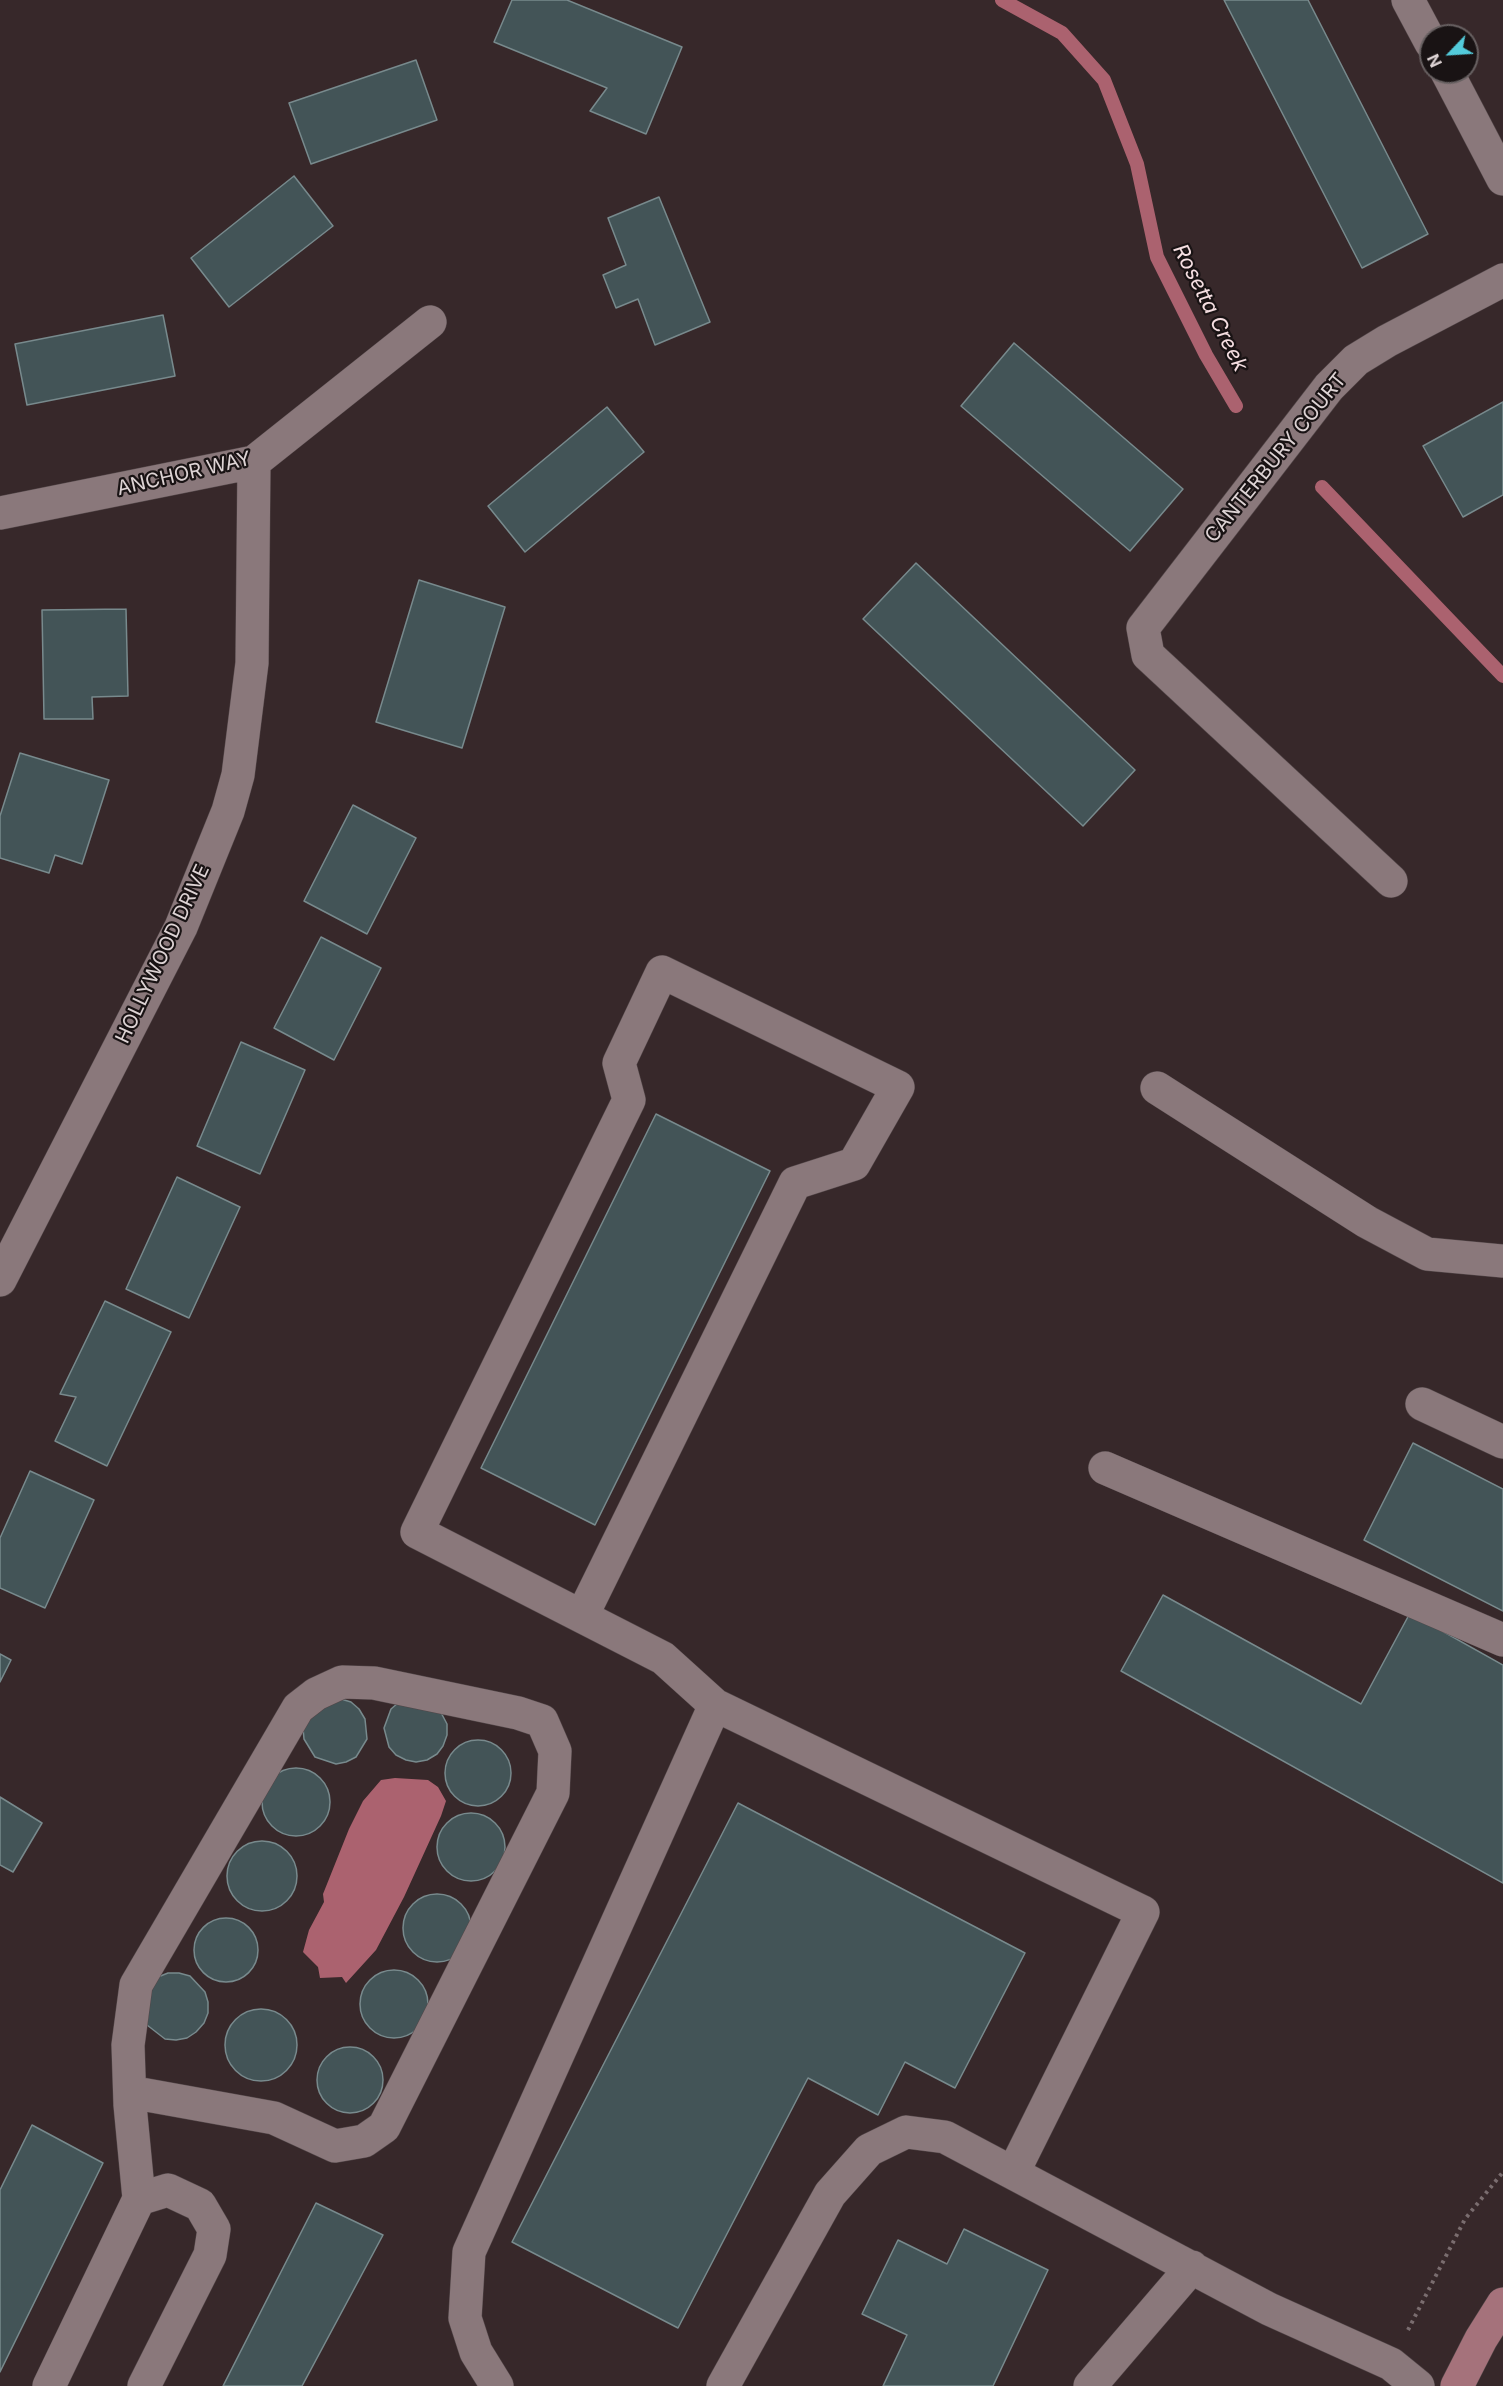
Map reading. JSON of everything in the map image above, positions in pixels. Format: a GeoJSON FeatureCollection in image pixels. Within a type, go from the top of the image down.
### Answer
{"type":"FeatureCollection","features":[{"type":"Feature","properties":{"kind":"main road"},"geometry":{"type":"LineString","coordinates":[[1457,2386],[1481,2339],[1503,2304]]}},
{"type":"Feature","properties":{"kind":"street"},"geometry":{"type":"LineString","coordinates":[[1408,0],[1421,24]]}},
{"type":"Feature","properties":{"kind":"street"},"geometry":{"type":"LineString","coordinates":[[1453,84],[1503,179]]}},
{"type":"Feature","properties":{"kind":"street","name":"CANTERBURY COURT"},"geometry":{"type":"LineString","coordinates":[[1390,881],[1148,655],[1143,628],[1329,387],[1356,360],[1387,341],[1503,280]]}},
{"type":"Feature","properties":{"kind":"street","name":"ANCHOR WAY"},"geometry":{"type":"LineString","coordinates":[[0,513],[254,462],[430,322]]}},
{"type":"Feature","properties":{"kind":"street","name":"HOLLYWOOD DRIVE"},"geometry":{"type":"LineString","coordinates":[[0,1281],[181,927],[228,812],[238,775],[252,663],[254,462]]}},
{"type":"Feature","properties":{"kind":"street"},"geometry":{"type":"LineString","coordinates":[[582,1616],[795,1183],[854,1164],[898,1088],[662,972],[619,1063],[629,1100],[417,1532],[663,1658],[716,1705],[1143,1911],[1013,2173]]}},
{"type":"Feature","properties":{"kind":"street"},"geometry":{"type":"LineString","coordinates":[[1157,1088],[1367,1222],[1427,1254],[1503,1261]]}},
{"type":"Feature","properties":{"kind":"street"},"geometry":{"type":"LineString","coordinates":[[1422,1404],[1503,1442]]}},
{"type":"Feature","properties":{"kind":"street"},"geometry":{"type":"LineString","coordinates":[[1105,1468],[1503,1640]]}},
{"type":"Feature","properties":{"kind":"street"},"geometry":{"type":"LineString","coordinates":[[50,2386],[139,2199],[130,2092],[128,2045],[136,1985],[297,1708],[316,1694],[342,1682],[374,1683],[518,1713],[542,1721],[555,1751],[553,1793],[414,2072],[384,2127],[364,2141],[335,2146],[274,2118],[130,2092]]}},
{"type":"Feature","properties":{"kind":"street"},"geometry":{"type":"LineString","coordinates":[[497,2386],[477,2352],[465,2318],[469,2252],[716,1705]]}},
{"type":"Feature","properties":{"kind":"street"},"geometry":{"type":"LineString","coordinates":[[723,2386],[830,2194],[869,2150],[906,2132],[945,2137],[1269,2309],[1391,2364],[1418,2386]]}},
{"type":"Feature","properties":{"kind":"street"},"geometry":{"type":"LineString","coordinates":[[139,2199],[168,2190],[200,2205],[214,2229],[210,2255],[144,2386]]}},
{"type":"Feature","properties":{"kind":"street"},"geometry":{"type":"LineString","coordinates":[[1090,2386],[1192,2267]]}},
{"type":"Feature","properties":{"kind":"path"},"geometry":{"type":"LineString","coordinates":[[1414,2318],[1465,2219],[1503,2172]]}},
{"type":"Feature","properties":{"kind":"shaded area"},"geometry":{"type":"Polygon","coordinates":[[[395,1778],[428,1780],[438,1787],[446,1801],[441,1816],[404,1897],[376,1950],[346,1983],[342,1977],[320,1978],[318,1967],[303,1952],[309,1930],[324,1902],[323,1894],[363,1801],[381,1780],[395,1778]]]}},
{"type":"Feature","properties":{"kind":"building"},"geometry":{"type":"Polygon","coordinates":[[[512,0],[567,0],[682,47],[646,134],[590,111],[607,88],[494,42],[512,0]]]}},
{"type":"Feature","properties":{"kind":"building"},"geometry":{"type":"Polygon","coordinates":[[[1224,0],[1308,0],[1428,234],[1362,268],[1224,0]]]}},
{"type":"Feature","properties":{"kind":"building"},"geometry":{"type":"Polygon","coordinates":[[[416,60],[437,120],[311,164],[289,103],[416,60]]]}},
{"type":"Feature","properties":{"kind":"building"},"geometry":{"type":"Polygon","coordinates":[[[294,176],[333,226],[229,307],[191,258],[294,176]]]}},
{"type":"Feature","properties":{"kind":"building"},"geometry":{"type":"Polygon","coordinates":[[[659,197],[710,322],[655,345],[638,299],[616,308],[603,275],[626,265],[608,218],[659,197]]]}},
{"type":"Feature","properties":{"kind":"building"},"geometry":{"type":"Polygon","coordinates":[[[163,315],[175,376],[27,405],[15,344],[163,315]]]}},
{"type":"Feature","properties":{"kind":"building"},"geometry":{"type":"Polygon","coordinates":[[[1014,343],[1183,489],[1130,551],[961,406],[1014,343]]]}},
{"type":"Feature","properties":{"kind":"building"},"geometry":{"type":"Polygon","coordinates":[[[1503,402],[1503,495],[1463,517],[1423,446],[1503,402]]]}},
{"type":"Feature","properties":{"kind":"building"},"geometry":{"type":"Polygon","coordinates":[[[607,407],[644,452],[525,552],[488,506],[607,407]]]}},
{"type":"Feature","properties":{"kind":"building"},"geometry":{"type":"Polygon","coordinates":[[[916,563],[1135,770],[1083,826],[863,619],[916,563]]]}},
{"type":"Feature","properties":{"kind":"building"},"geometry":{"type":"Polygon","coordinates":[[[419,580],[505,607],[462,748],[376,722],[419,580]]]}},
{"type":"Feature","properties":{"kind":"building"},"geometry":{"type":"Polygon","coordinates":[[[126,609],[128,696],[92,697],[93,719],[44,719],[42,610],[126,609]]]}},
{"type":"Feature","properties":{"kind":"building"},"geometry":{"type":"Polygon","coordinates":[[[20,753],[109,780],[82,864],[55,855],[49,873],[0,858],[0,816],[20,753]]]}},
{"type":"Feature","properties":{"kind":"building"},"geometry":{"type":"Polygon","coordinates":[[[353,805],[416,838],[367,934],[304,901],[353,805]]]}},
{"type":"Feature","properties":{"kind":"building"},"geometry":{"type":"Polygon","coordinates":[[[321,937],[381,968],[334,1060],[274,1028],[321,937]]]}},
{"type":"Feature","properties":{"kind":"building"},"geometry":{"type":"Polygon","coordinates":[[[241,1042],[305,1070],[260,1174],[197,1146],[241,1042]]]}},
{"type":"Feature","properties":{"kind":"building"},"geometry":{"type":"Polygon","coordinates":[[[656,1114],[770,1171],[595,1525],[481,1468],[656,1114]]]}},
{"type":"Feature","properties":{"kind":"building"},"geometry":{"type":"Polygon","coordinates":[[[177,1177],[240,1207],[189,1318],[126,1289],[177,1177]]]}},
{"type":"Feature","properties":{"kind":"building"},"geometry":{"type":"Polygon","coordinates":[[[105,1301],[171,1332],[107,1466],[55,1441],[76,1397],[60,1394],[105,1301]]]}},
{"type":"Feature","properties":{"kind":"building"},"geometry":{"type":"Polygon","coordinates":[[[1413,1443],[1503,1489],[1503,1611],[1364,1540],[1413,1443]]]}},
{"type":"Feature","properties":{"kind":"building"},"geometry":{"type":"Polygon","coordinates":[[[30,1471],[94,1500],[45,1608],[0,1588],[0,1538],[30,1471]]]}},
{"type":"Feature","properties":{"kind":"building"},"geometry":{"type":"Polygon","coordinates":[[[1163,1595],[1361,1704],[1410,1613],[1503,1665],[1503,1883],[1121,1671],[1163,1595]]]}},
{"type":"Feature","properties":{"kind":"building"},"geometry":{"type":"Polygon","coordinates":[[[0,1654],[11,1660],[0,1682],[0,1654]]]}},
{"type":"Feature","properties":{"kind":"building"},"geometry":{"type":"Polygon","coordinates":[[[341,1699],[351,1702],[359,1709],[365,1719],[367,1739],[356,1757],[336,1764],[315,1757],[304,1739],[303,1728],[320,1702],[341,1699]]]}},
{"type":"Feature","properties":{"kind":"building"},"geometry":{"type":"Polygon","coordinates":[[[398,1703],[437,1705],[447,1724],[447,1735],[437,1754],[427,1760],[416,1762],[396,1755],[389,1747],[384,1728],[391,1709],[398,1703]]]}},
{"type":"Feature","properties":{"kind":"building"},"geometry":{"type":"Polygon","coordinates":[[[478,1740],[491,1743],[501,1750],[508,1760],[511,1773],[508,1786],[501,1796],[491,1803],[478,1806],[465,1803],[455,1796],[448,1786],[445,1773],[448,1760],[455,1750],[465,1743],[478,1740]]]}},
{"type":"Feature","properties":{"kind":"building"},"geometry":{"type":"Polygon","coordinates":[[[296,1768],[309,1771],[320,1778],[327,1789],[330,1802],[327,1815],[320,1826],[309,1833],[296,1836],[283,1833],[272,1826],[265,1815],[262,1802],[265,1789],[272,1778],[283,1771],[296,1768]]]}},
{"type":"Feature","properties":{"kind":"building"},"geometry":{"type":"Polygon","coordinates":[[[0,1797],[42,1823],[13,1872],[0,1865],[0,1797]]]}},
{"type":"Feature","properties":{"kind":"building"},"geometry":{"type":"Polygon","coordinates":[[[738,1803],[1025,1953],[955,2088],[905,2062],[878,2115],[808,2078],[678,2328],[512,2242],[738,1803]]]}},
{"type":"Feature","properties":{"kind":"building"},"geometry":{"type":"Polygon","coordinates":[[[464,1813],[478,1813],[490,1818],[500,1828],[505,1847],[500,1866],[490,1876],[478,1881],[464,1881],[452,1876],[442,1866],[437,1854],[437,1840],[442,1828],[452,1818],[464,1813]]]}},
{"type":"Feature","properties":{"kind":"building"},"geometry":{"type":"Polygon","coordinates":[[[269,1841],[282,1847],[291,1856],[295,1862],[297,1876],[295,1890],[287,1901],[276,1909],[255,1911],[237,1901],[229,1890],[227,1869],[237,1851],[248,1843],[269,1841]]]}},
{"type":"Feature","properties":{"kind":"building"},"geometry":{"type":"Polygon","coordinates":[[[430,1894],[444,1894],[456,1899],[466,1909],[471,1928],[466,1947],[456,1957],[444,1962],[430,1962],[418,1957],[408,1947],[403,1935],[403,1921],[408,1909],[418,1899],[430,1894]]]}},
{"type":"Feature","properties":{"kind":"building"},"geometry":{"type":"Polygon","coordinates":[[[226,1918],[244,1924],[252,1932],[258,1950],[252,1968],[244,1976],[226,1982],[208,1976],[200,1968],[194,1950],[200,1932],[208,1924],[226,1918]]]}},
{"type":"Feature","properties":{"kind":"building"},"geometry":{"type":"Polygon","coordinates":[[[394,1970],[407,1973],[418,1980],[425,1991],[428,2004],[425,2017],[418,2028],[407,2035],[394,2038],[381,2035],[370,2028],[363,2017],[360,2004],[363,1991],[370,1980],[381,1973],[394,1970]]]}},
{"type":"Feature","properties":{"kind":"building"},"geometry":{"type":"Polygon","coordinates":[[[168,1973],[190,1976],[205,1992],[208,2002],[208,2013],[204,2023],[187,2038],[165,2039],[147,2025],[150,1984],[158,1977],[168,1973]]]}},
{"type":"Feature","properties":{"kind":"building"},"geometry":{"type":"Polygon","coordinates":[[[254,2009],[268,2009],[287,2019],[297,2038],[297,2052],[287,2071],[268,2081],[254,2081],[235,2071],[225,2052],[225,2038],[235,2019],[254,2009]]]}},
{"type":"Feature","properties":{"kind":"building"},"geometry":{"type":"Polygon","coordinates":[[[350,2047],[363,2050],[373,2057],[380,2067],[383,2080],[380,2093],[373,2103],[363,2110],[350,2113],[337,2110],[327,2103],[320,2093],[317,2080],[320,2067],[327,2057],[337,2050],[350,2047]]]}},
{"type":"Feature","properties":{"kind":"building"},"geometry":{"type":"Polygon","coordinates":[[[32,2125],[103,2163],[0,2372],[0,2190],[32,2125]]]}},
{"type":"Feature","properties":{"kind":"building"},"geometry":{"type":"Polygon","coordinates":[[[316,2203],[383,2235],[302,2386],[223,2386],[316,2203]]]}},
{"type":"Feature","properties":{"kind":"building"},"geometry":{"type":"Polygon","coordinates":[[[964,2229],[1048,2270],[993,2386],[883,2386],[907,2335],[862,2314],[898,2240],[947,2264],[964,2229]]]}},
{"type":"Feature","properties":{"kind":"waterway","name":"Rosetta Creek"},"geometry":{"type":"LineString","coordinates":[[1002,0],[1062,33],[1104,80],[1137,164],[1157,257],[1206,355],[1236,406]]}},
{"type":"Feature","properties":{"kind":"waterway","name":"Rosetta Creek"},"geometry":{"type":"LineString","coordinates":[[1322,487],[1503,676]]}}]}
